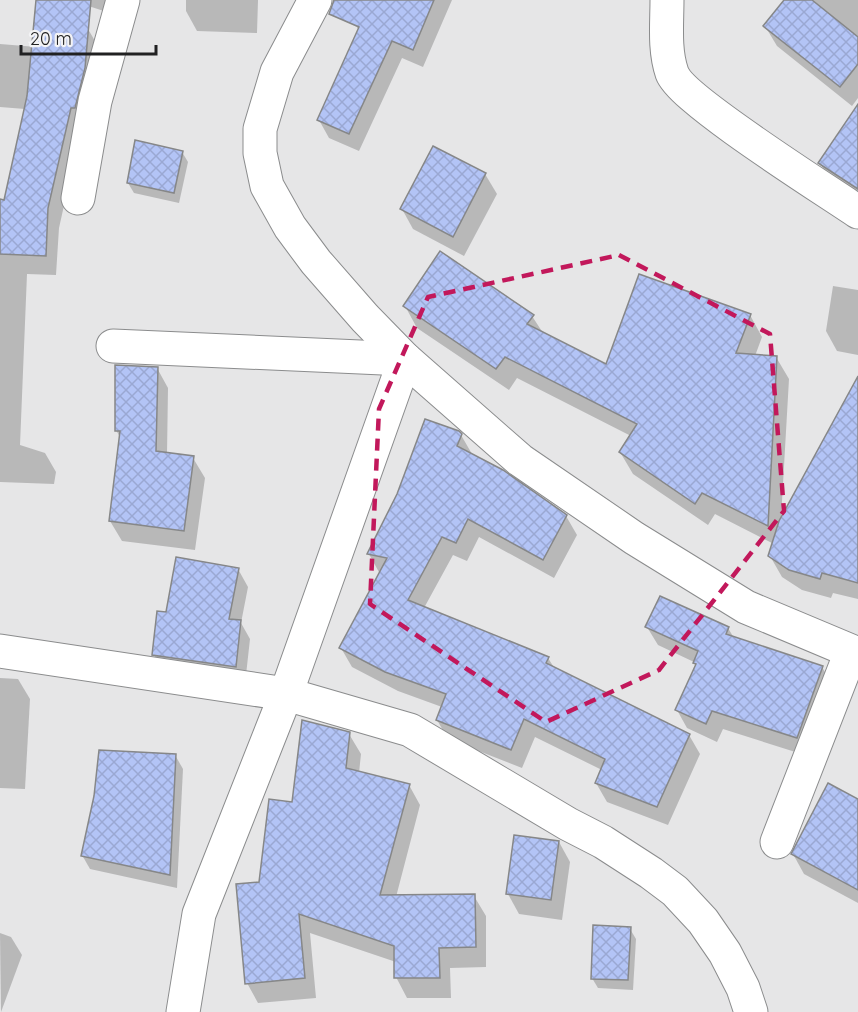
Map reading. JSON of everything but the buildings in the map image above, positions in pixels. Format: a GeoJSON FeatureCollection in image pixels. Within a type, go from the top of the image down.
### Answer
{"type":"FeatureCollection","features":[{"type":"Feature","properties":{"kind":"street"},"geometry":{"type":"LineString","coordinates":[[78,198],[95,101],[123,0]]}},
{"type":"Feature","properties":{"kind":"street"},"geometry":{"type":"LineString","coordinates":[[315,0],[277,72],[260,129],[260,153],[267,186],[290,227],[316,262],[365,318],[405,358],[520,460],[634,538],[746,607],[854,653],[777,842]]}},
{"type":"Feature","properties":{"kind":"street"},"geometry":{"type":"LineString","coordinates":[[667,0],[667,47],[672,75],[693,97],[858,212]]}},
{"type":"Feature","properties":{"kind":"street"},"geometry":{"type":"LineString","coordinates":[[112,346],[405,358]]}},
{"type":"Feature","properties":{"kind":"street"},"geometry":{"type":"LineString","coordinates":[[183,1012],[199,914],[286,694],[405,358]]}},
{"type":"Feature","properties":{"kind":"street"},"geometry":{"type":"LineString","coordinates":[[0,651],[286,694],[410,730],[568,824],[603,842],[675,891],[703,921],[725,952],[751,1012]]}},
{"type":"Feature","properties":{"kind":"highlighted area"},"geometry":{"type":"Polygon","coordinates":[[[619,255],[770,334],[784,511],[659,670],[546,722],[370,604],[379,409],[428,297],[619,255]]]}}]}
